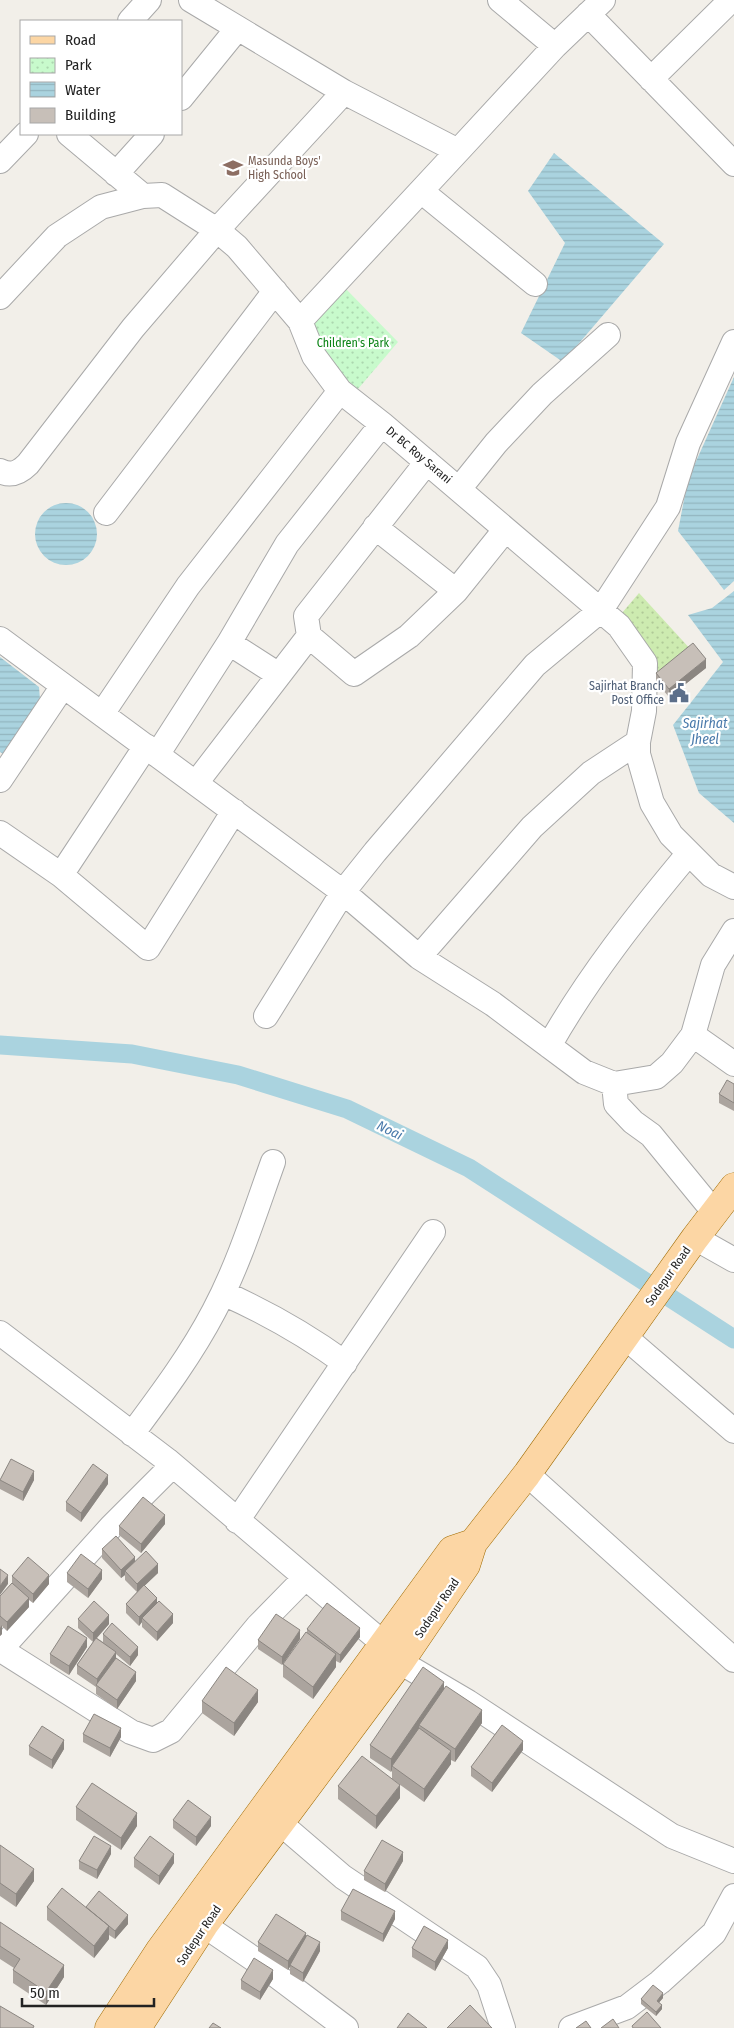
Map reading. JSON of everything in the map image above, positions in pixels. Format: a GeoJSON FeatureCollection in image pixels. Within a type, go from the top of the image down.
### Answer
{"type":"FeatureCollection","features":[{"type":"Feature","properties":{"kind":"main road","name":"Sodepur Road"},"geometry":{"type":"LineString","coordinates":[[138,2028],[195,1919],[280,1823],[392,1653],[466,1565],[473,1543],[527,1474],[687,1249],[734,1187]]}},
{"type":"Feature","properties":{"kind":"main road"},"geometry":{"type":"LineString","coordinates":[[109,2028],[195,1919],[392,1653]]}},
{"type":"Feature","properties":{"kind":"street"},"geometry":{"type":"LineString","coordinates":[[131,20],[148,0]]}},
{"type":"Feature","properties":{"kind":"street"},"geometry":{"type":"LineString","coordinates":[[191,0],[344,92],[458,151]]}},
{"type":"Feature","properties":{"kind":"street"},"geometry":{"type":"LineString","coordinates":[[500,0],[554,46]]}},
{"type":"Feature","properties":{"kind":"street"},"geometry":{"type":"LineString","coordinates":[[651,79],[731,0]]}},
{"type":"Feature","properties":{"kind":"street"},"geometry":{"type":"LineString","coordinates":[[300,321],[554,46],[595,7],[651,79],[734,164]]}},
{"type":"Feature","properties":{"kind":"street"},"geometry":{"type":"LineString","coordinates":[[182,97],[237,29]]}},
{"type":"Feature","properties":{"kind":"street"},"geometry":{"type":"LineString","coordinates":[[0,471],[5,474],[18,473],[28,464],[133,328],[217,230],[344,92]]}},
{"type":"Feature","properties":{"kind":"street"},"geometry":{"type":"LineString","coordinates":[[0,161],[25,135]]}},
{"type":"Feature","properties":{"kind":"street"},"geometry":{"type":"LineString","coordinates":[[70,135],[143,196]]}},
{"type":"Feature","properties":{"kind":"street"},"geometry":{"type":"LineString","coordinates":[[116,174],[151,135]]}},
{"type":"Feature","properties":{"kind":"street"},"geometry":{"type":"LineString","coordinates":[[421,191],[535,284]]}},
{"type":"Feature","properties":{"kind":"street","name":"Dr BC Roy Sarani"},"geometry":{"type":"LineString","coordinates":[[1,294],[57,236],[102,207],[143,196],[162,195],[217,230],[237,247],[300,321],[314,356],[340,391],[382,424],[619,626],[645,663],[644,712],[638,742],[638,754],[652,803],[671,835],[711,875],[734,886]]}},
{"type":"Feature","properties":{"kind":"street"},"geometry":{"type":"LineString","coordinates":[[106,513],[275,290]]}},
{"type":"Feature","properties":{"kind":"street"},"geometry":{"type":"LineString","coordinates":[[459,489],[496,443],[542,394],[608,335]]}},
{"type":"Feature","properties":{"kind":"street"},"geometry":{"type":"LineString","coordinates":[[266,1016],[343,892],[535,665],[601,610],[668,507],[688,443],[734,342]]}},
{"type":"Feature","properties":{"kind":"street"},"geometry":{"type":"LineString","coordinates":[[102,714],[188,586],[340,391]]}},
{"type":"Feature","properties":{"kind":"street"},"geometry":{"type":"LineString","coordinates":[[61,875],[229,643],[287,544],[382,424]]}},
{"type":"Feature","properties":{"kind":"street"},"geometry":{"type":"LineString","coordinates":[[427,462],[306,616],[309,636],[354,674],[410,636],[456,591],[505,530]]}},
{"type":"Feature","properties":{"kind":"street"},"geometry":{"type":"LineString","coordinates":[[375,528],[456,591]]}},
{"type":"Feature","properties":{"kind":"street"},"geometry":{"type":"LineString","coordinates":[[196,783],[309,636]]}},
{"type":"Feature","properties":{"kind":"street"},"geometry":{"type":"LineString","coordinates":[[0,638],[343,892],[419,957],[493,1004],[584,1072],[614,1084],[656,1077],[672,1063],[693,1035],[713,965],[734,931]]}},
{"type":"Feature","properties":{"kind":"street"},"geometry":{"type":"LineString","coordinates":[[229,643],[279,675]]}},
{"type":"Feature","properties":{"kind":"street"},"geometry":{"type":"LineString","coordinates":[[0,780],[63,686]]}},
{"type":"Feature","properties":{"kind":"street"},"geometry":{"type":"LineString","coordinates":[[419,957],[532,827],[591,772],[638,742]]}},
{"type":"Feature","properties":{"kind":"street"},"geometry":{"type":"LineString","coordinates":[[0,833],[61,875],[148,948],[234,811]]}},
{"type":"Feature","properties":{"kind":"street"},"geometry":{"type":"LineString","coordinates":[[549,1046],[571,1007],[624,935],[689,853]]}},
{"type":"Feature","properties":{"kind":"street"},"geometry":{"type":"LineString","coordinates":[[693,1035],[734,1064]]}},
{"type":"Feature","properties":{"kind":"street"},"geometry":{"type":"LineString","coordinates":[[614,1084],[616,1104],[633,1122],[651,1135],[714,1212]]}},
{"type":"Feature","properties":{"kind":"street"},"geometry":{"type":"LineString","coordinates":[[132,1434],[194,1346],[223,1293],[273,1162]]}},
{"type":"Feature","properties":{"kind":"street"},"geometry":{"type":"LineString","coordinates":[[237,1521],[432,1232]]}},
{"type":"Feature","properties":{"kind":"street"},"geometry":{"type":"LineString","coordinates":[[687,1249],[734,1260]]}},
{"type":"Feature","properties":{"kind":"street"},"geometry":{"type":"LineString","coordinates":[[223,1293],[266,1312],[303,1333],[345,1363]]}},
{"type":"Feature","properties":{"kind":"street"},"geometry":{"type":"LineString","coordinates":[[630,1330],[734,1431]]}},
{"type":"Feature","properties":{"kind":"street"},"geometry":{"type":"LineString","coordinates":[[0,1333],[173,1465],[392,1653],[672,1836],[734,1861]]}},
{"type":"Feature","properties":{"kind":"street"},"geometry":{"type":"LineString","coordinates":[[173,1465],[111,1527],[0,1650],[131,1732],[153,1740],[171,1731],[258,1626],[305,1578]]}},
{"type":"Feature","properties":{"kind":"street"},"geometry":{"type":"LineString","coordinates":[[527,1474],[734,1660]]}},
{"type":"Feature","properties":{"kind":"street"},"geometry":{"type":"LineString","coordinates":[[280,1823],[344,1877],[477,1967],[488,1985],[503,2028]]}},
{"type":"Feature","properties":{"kind":"street"},"geometry":{"type":"LineString","coordinates":[[571,2028],[628,2007],[660,1982],[714,1932],[734,1896]]}},
{"type":"Feature","properties":{"kind":"street"},"geometry":{"type":"LineString","coordinates":[[195,1919],[261,1964],[346,2028]]}},
{"type":"Feature","properties":{"kind":"green space","name":"Children's Park"},"geometry":{"type":"Polygon","coordinates":[[[344,287],[398,342],[358,389],[326,363],[310,328],[344,287]]]}},
{"type":"Feature","properties":{"kind":"green space"},"geometry":{"type":"Polygon","coordinates":[[[639,593],[693,652],[656,682],[616,620],[639,593]]]}},
{"type":"Feature","properties":{"kind":"water"},"geometry":{"type":"Polygon","coordinates":[[[554,153],[664,244],[563,362],[521,333],[565,243],[528,191],[554,153]]]}},
{"type":"Feature","properties":{"kind":"water"},"geometry":{"type":"Polygon","coordinates":[[[734,377],[734,581],[724,590],[678,531],[688,479],[734,377]]]}},
{"type":"Feature","properties":{"kind":"water"},"geometry":{"type":"Polygon","coordinates":[[[66,503],[83,508],[88,512],[92,517],[97,534],[92,551],[88,556],[83,560],[66,565],[49,560],[44,556],[40,551],[35,534],[40,517],[44,512],[49,508],[66,503]]]}},
{"type":"Feature","properties":{"kind":"water","name":"Sajirhat Jheel"},"geometry":{"type":"Polygon","coordinates":[[[734,591],[734,823],[699,793],[673,725],[723,662],[688,615],[712,608],[734,591]]]}},
{"type":"Feature","properties":{"kind":"water"},"geometry":{"type":"Polygon","coordinates":[[[0,657],[39,687],[41,711],[3,754],[0,752],[0,657]]]}},
{"type":"Feature","properties":{"kind":"building"},"geometry":{"type":"Polygon","coordinates":[[[693,643],[706,659],[669,689],[656,673],[693,643]]]}},
{"type":"Feature","properties":{"kind":"building"},"geometry":{"type":"Polygon","coordinates":[[[727,1080],[734,1084],[734,1103],[719,1094],[727,1080]]]}},
{"type":"Feature","properties":{"kind":"building"},"geometry":{"type":"Polygon","coordinates":[[[11,1459],[34,1471],[23,1492],[0,1480],[11,1459]]]}},
{"type":"Feature","properties":{"kind":"building"},"geometry":{"type":"Polygon","coordinates":[[[93,1464],[108,1475],[81,1513],[66,1502],[93,1464]]]}},
{"type":"Feature","properties":{"kind":"building"},"geometry":{"type":"Polygon","coordinates":[[[143,1497],[165,1515],[141,1544],[119,1526],[143,1497]]]}},
{"type":"Feature","properties":{"kind":"building"},"geometry":{"type":"Polygon","coordinates":[[[116,1536],[135,1557],[121,1570],[102,1549],[116,1536]]]}},
{"type":"Feature","properties":{"kind":"building"},"geometry":{"type":"Polygon","coordinates":[[[146,1551],[158,1564],[137,1584],[125,1571],[146,1551]]]}},
{"type":"Feature","properties":{"kind":"building"},"geometry":{"type":"Polygon","coordinates":[[[81,1554],[102,1570],[88,1589],[67,1573],[81,1554]]]}},
{"type":"Feature","properties":{"kind":"building"},"geometry":{"type":"Polygon","coordinates":[[[28,1557],[49,1575],[33,1594],[12,1576],[28,1557]]]}},
{"type":"Feature","properties":{"kind":"building"},"geometry":{"type":"Polygon","coordinates":[[[0,1569],[8,1575],[0,1586],[0,1569]]]}},
{"type":"Feature","properties":{"kind":"building"},"geometry":{"type":"Polygon","coordinates":[[[12,1583],[29,1598],[7,1622],[0,1616],[0,1596],[12,1583]]]}},
{"type":"Feature","properties":{"kind":"building"},"geometry":{"type":"Polygon","coordinates":[[[144,1585],[157,1598],[139,1617],[126,1604],[144,1585]]]}},
{"type":"Feature","properties":{"kind":"building"},"geometry":{"type":"Polygon","coordinates":[[[94,1601],[109,1615],[93,1633],[78,1619],[94,1601]]]}},
{"type":"Feature","properties":{"kind":"building"},"geometry":{"type":"Polygon","coordinates":[[[159,1601],[173,1614],[157,1632],[142,1618],[159,1601]]]}},
{"type":"Feature","properties":{"kind":"building"},"geometry":{"type":"Polygon","coordinates":[[[327,1603],[360,1628],[340,1655],[307,1629],[327,1603]]]}},
{"type":"Feature","properties":{"kind":"building"},"geometry":{"type":"Polygon","coordinates":[[[276,1614],[300,1630],[282,1657],[258,1640],[276,1614]]]}},
{"type":"Feature","properties":{"kind":"building"},"geometry":{"type":"Polygon","coordinates":[[[112,1623],[138,1647],[130,1657],[103,1634],[112,1623]]]}},
{"type":"Feature","properties":{"kind":"building"},"geometry":{"type":"Polygon","coordinates":[[[68,1626],[87,1638],[69,1666],[50,1654],[68,1626]]]}},
{"type":"Feature","properties":{"kind":"building"},"geometry":{"type":"Polygon","coordinates":[[[306,1632],[336,1654],[313,1687],[283,1664],[306,1632]]]}},
{"type":"Feature","properties":{"kind":"building"},"geometry":{"type":"Polygon","coordinates":[[[96,1638],[116,1652],[97,1679],[77,1665],[96,1638]]]}},
{"type":"Feature","properties":{"kind":"building"},"geometry":{"type":"Polygon","coordinates":[[[116,1658],[136,1672],[117,1700],[96,1685],[116,1658]]]}},
{"type":"Feature","properties":{"kind":"building"},"geometry":{"type":"Polygon","coordinates":[[[226,1667],[258,1690],[234,1723],[202,1701],[226,1667]]]}},
{"type":"Feature","properties":{"kind":"building"},"geometry":{"type":"Polygon","coordinates":[[[423,1667],[444,1682],[391,1759],[370,1745],[423,1667]]]}},
{"type":"Feature","properties":{"kind":"building"},"geometry":{"type":"Polygon","coordinates":[[[446,1686],[482,1710],[455,1749],[419,1725],[446,1686]]]}},
{"type":"Feature","properties":{"kind":"building"},"geometry":{"type":"Polygon","coordinates":[[[94,1714],[121,1728],[110,1748],[83,1734],[94,1714]]]}},
{"type":"Feature","properties":{"kind":"building"},"geometry":{"type":"Polygon","coordinates":[[[502,1725],[523,1741],[492,1783],[471,1767],[502,1725]]]}},
{"type":"Feature","properties":{"kind":"building"},"geometry":{"type":"Polygon","coordinates":[[[42,1726],[64,1740],[52,1760],[29,1746],[42,1726]]]}},
{"type":"Feature","properties":{"kind":"building"},"geometry":{"type":"Polygon","coordinates":[[[419,1728],[451,1751],[424,1789],[392,1766],[419,1728]]]}},
{"type":"Feature","properties":{"kind":"building"},"geometry":{"type":"Polygon","coordinates":[[[362,1756],[400,1785],[376,1816],[338,1786],[362,1756]]]}},
{"type":"Feature","properties":{"kind":"building"},"geometry":{"type":"Polygon","coordinates":[[[92,1783],[137,1813],[121,1838],[76,1807],[92,1783]]]}},
{"type":"Feature","properties":{"kind":"building"},"geometry":{"type":"Polygon","coordinates":[[[188,1800],[211,1817],[196,1837],[173,1820],[188,1800]]]}},
{"type":"Feature","properties":{"kind":"building"},"geometry":{"type":"Polygon","coordinates":[[[94,1836],[111,1846],[97,1870],[79,1861],[94,1836]]]}},
{"type":"Feature","properties":{"kind":"building"},"geometry":{"type":"Polygon","coordinates":[[[150,1836],[174,1854],[159,1876],[134,1858],[150,1836]]]}},
{"type":"Feature","properties":{"kind":"building"},"geometry":{"type":"Polygon","coordinates":[[[382,1840],[403,1852],[385,1884],[364,1871],[382,1840]]]}},
{"type":"Feature","properties":{"kind":"building"},"geometry":{"type":"Polygon","coordinates":[[[0,1845],[34,1869],[16,1894],[0,1883],[0,1845]]]}},
{"type":"Feature","properties":{"kind":"building"},"geometry":{"type":"Polygon","coordinates":[[[62,1888],[109,1926],[94,1946],[47,1907],[62,1888]]]}},
{"type":"Feature","properties":{"kind":"building"},"geometry":{"type":"Polygon","coordinates":[[[353,1889],[395,1911],[383,1934],[341,1911],[353,1889]]]}},
{"type":"Feature","properties":{"kind":"building"},"geometry":{"type":"Polygon","coordinates":[[[99,1891],[128,1915],[115,1931],[86,1907],[99,1891]]]}},
{"type":"Feature","properties":{"kind":"building"},"geometry":{"type":"Polygon","coordinates":[[[276,1914],[306,1933],[288,1961],[258,1942],[276,1914]]]}},
{"type":"Feature","properties":{"kind":"building"},"geometry":{"type":"Polygon","coordinates":[[[0,1922],[64,1965],[46,1992],[13,1970],[20,1959],[0,1946],[0,1922]]]}},
{"type":"Feature","properties":{"kind":"building"},"geometry":{"type":"Polygon","coordinates":[[[424,1926],[448,1940],[435,1962],[412,1948],[424,1926]]]}},
{"type":"Feature","properties":{"kind":"building"},"geometry":{"type":"Polygon","coordinates":[[[307,1935],[320,1942],[303,1973],[290,1965],[307,1935]]]}},
{"type":"Feature","properties":{"kind":"building"},"geometry":{"type":"Polygon","coordinates":[[[254,1958],[273,1970],[260,1992],[241,1980],[254,1958]]]}},
{"type":"Feature","properties":{"kind":"building"},"geometry":{"type":"Polygon","coordinates":[[[653,1985],[663,1993],[657,2001],[662,2005],[656,2012],[641,1999],[653,1985]]]}},
{"type":"Feature","properties":{"kind":"building"},"geometry":{"type":"Polygon","coordinates":[[[470,2005],[492,2028],[447,2028],[470,2005]]]}},
{"type":"Feature","properties":{"kind":"building"},"geometry":{"type":"Polygon","coordinates":[[[0,2006],[34,2026],[33,2028],[0,2028],[0,2006]]]}},
{"type":"Feature","properties":{"kind":"building"},"geometry":{"type":"Polygon","coordinates":[[[647,2012],[661,2028],[633,2028],[632,2026],[647,2012]]]}},
{"type":"Feature","properties":{"kind":"building"},"geometry":{"type":"Polygon","coordinates":[[[408,2013],[427,2028],[397,2028],[408,2013]]]}},
{"type":"Feature","properties":{"kind":"building"},"geometry":{"type":"Polygon","coordinates":[[[613,2019],[619,2028],[601,2028],[613,2019]]]}},
{"type":"Feature","properties":{"kind":"building"},"geometry":{"type":"Polygon","coordinates":[[[586,2021],[591,2028],[576,2028],[586,2021]]]}},
{"type":"Feature","properties":{"kind":"building"},"geometry":{"type":"Polygon","coordinates":[[[213,2023],[221,2028],[209,2028],[213,2023]]]}},
{"type":"Feature","properties":{"kind":"waterway","name":"Noai"},"geometry":{"type":"LineString","coordinates":[[0,1045],[132,1054],[238,1075],[347,1109],[469,1168],[734,1339]]}},
{"type":"Feature","properties":{"kind":"place","name":"Masunda Boys' High School"},"geometry":{"type":"Point","coordinates":[233,168]}},
{"type":"Feature","properties":{"kind":"place","name":"Sajirhat Branch Post Office"},"geometry":{"type":"Point","coordinates":[679,693]}}]}
